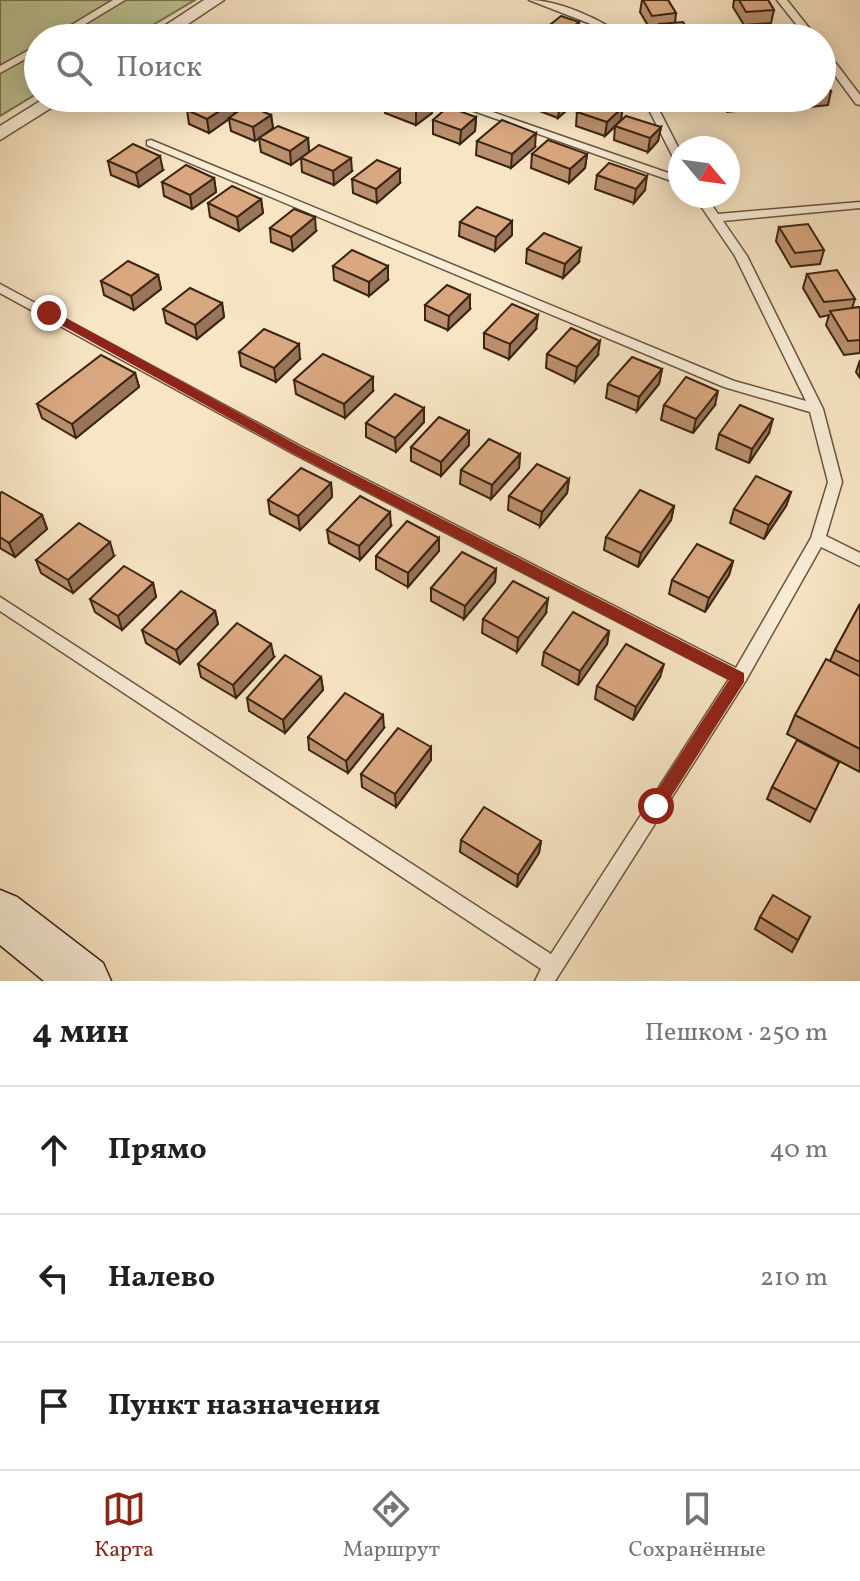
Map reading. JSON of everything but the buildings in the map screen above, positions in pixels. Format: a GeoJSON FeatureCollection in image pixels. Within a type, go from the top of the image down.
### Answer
{"type":"FeatureCollection","features":[{"type":"Feature","properties":{"kind":"main road"},"geometry":{"type":"LineString","coordinates":[[0,914],[85,981]]}},
{"type":"Feature","properties":{"kind":"street"},"geometry":{"type":"LineString","coordinates":[[177,24],[216,0]]}},
{"type":"Feature","properties":{"kind":"street"},"geometry":{"type":"LineString","coordinates":[[0,134],[35,112]]}},
{"type":"Feature","properties":{"kind":"lane"},"geometry":{"type":"LineString","coordinates":[[79,24],[120,0]]}},
{"type":"Feature","properties":{"kind":"lane"},"geometry":{"type":"LineString","coordinates":[[534,0],[599,24]]}},
{"type":"Feature","properties":{"kind":"lane"},"geometry":{"type":"LineString","coordinates":[[782,0],[801,24]]}},
{"type":"Feature","properties":{"kind":"lane"},"geometry":{"type":"LineString","coordinates":[[0,70],[24,56]]}},
{"type":"Feature","properties":{"kind":"lane"},"geometry":{"type":"LineString","coordinates":[[836,70],[860,102]]}},
{"type":"Feature","properties":{"kind":"lane"},"geometry":{"type":"LineString","coordinates":[[482,112],[668,177]]}},
{"type":"Feature","properties":{"kind":"lane"},"geometry":{"type":"LineString","coordinates":[[655,112],[668,137]]}},
{"type":"Feature","properties":{"kind":"lane"},"geometry":{"type":"LineString","coordinates":[[151,143],[729,384],[816,409]]}},
{"type":"Feature","properties":{"kind":"lane"},"geometry":{"type":"LineString","coordinates":[[715,218],[860,205]]}},
{"type":"Feature","properties":{"kind":"lane"},"geometry":{"type":"LineString","coordinates":[[0,603],[549,974],[739,677],[818,539],[835,482],[816,409],[741,256],[708,208]]}},
{"type":"Feature","properties":{"kind":"lane"},"geometry":{"type":"LineString","coordinates":[[0,288],[299,451],[739,677]]}},
{"type":"Feature","properties":{"kind":"lane"},"geometry":{"type":"LineString","coordinates":[[818,539],[860,560]]}},
{"type":"Feature","properties":{"kind":"green space"},"geometry":{"type":"Polygon","coordinates":[[[0,0],[195,0],[155,24],[24,24],[24,101],[0,116],[0,0]]]}},
{"type":"Feature","properties":{"kind":"route"},"geometry":{"type":"LineString","coordinates":[[49,313],[299,451],[739,677],[656,806]]}}]}
